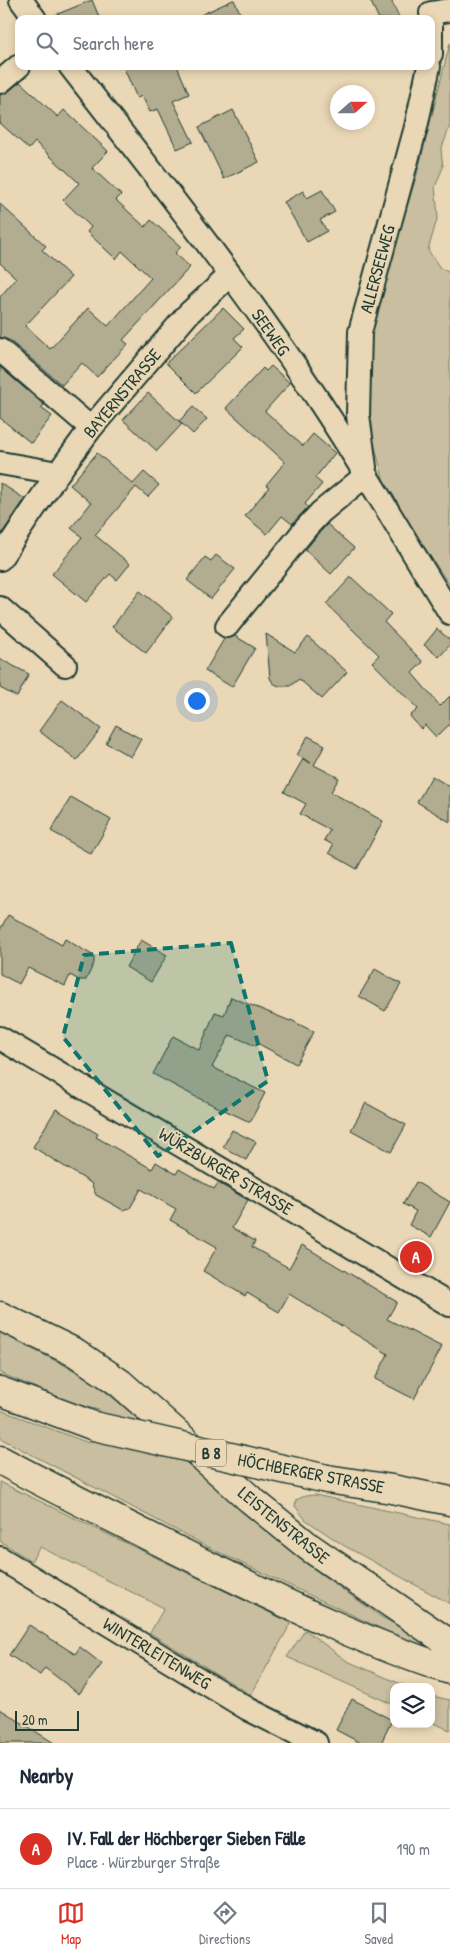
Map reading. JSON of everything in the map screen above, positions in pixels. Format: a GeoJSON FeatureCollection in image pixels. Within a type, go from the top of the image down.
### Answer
{"type":"FeatureCollection","features":[{"type":"Feature","properties":{"kind":"main road","name":"LEISTENSTRASSE"},"geometry":{"type":"LineString","coordinates":[[0,1316],[76,1353],[120,1383],[250,1499],[309,1547],[450,1644]]}},
{"type":"Feature","properties":{"kind":"main road","name":"HÖCHBERGER STRASSE"},"geometry":{"type":"LineString","coordinates":[[0,1391],[94,1426],[327,1479],[392,1489],[450,1501]]}},
{"type":"Feature","properties":{"kind":"main road"},"geometry":{"type":"LineString","coordinates":[[0,1460],[86,1506],[310,1616],[422,1661],[450,1670]]}},
{"type":"Feature","properties":{"kind":"street"},"geometry":{"type":"LineString","coordinates":[[22,0],[32,15]]}},
{"type":"Feature","properties":{"kind":"street"},"geometry":{"type":"LineString","coordinates":[[0,82],[15,69]]}},
{"type":"Feature","properties":{"kind":"street","name":"SEEWEG"},"geometry":{"type":"LineString","coordinates":[[73,70],[230,275],[321,404],[450,613]]}},
{"type":"Feature","properties":{"kind":"street","name":"ALLERSEEWEG"},"geometry":{"type":"LineString","coordinates":[[366,475],[358,415],[360,332],[416,127],[428,70]]}},
{"type":"Feature","properties":{"kind":"street","name":"BAYERNSTRASSE"},"geometry":{"type":"LineString","coordinates":[[0,559],[58,473],[92,428],[188,314],[230,275]]}},
{"type":"Feature","properties":{"kind":"street"},"geometry":{"type":"LineString","coordinates":[[0,350],[92,428]]}},
{"type":"Feature","properties":{"kind":"street"},"geometry":{"type":"LineString","coordinates":[[0,463],[58,473]]}},
{"type":"Feature","properties":{"kind":"street"},"geometry":{"type":"LineString","coordinates":[[227,626],[306,528],[321,512],[366,475]]}},
{"type":"Feature","properties":{"kind":"street"},"geometry":{"type":"LineString","coordinates":[[0,608],[65,665]]}},
{"type":"Feature","properties":{"kind":"street","name":"WÜRZBURGER STRASSE"},"geometry":{"type":"LineString","coordinates":[[0,1038],[450,1305]]}},
{"type":"Feature","properties":{"kind":"street","name":"WINTERLEITENWEG"},"geometry":{"type":"LineString","coordinates":[[0,1558],[248,1709],[316,1743]]}},
{"type":"Feature","properties":{"kind":"highlighted area"},"geometry":{"type":"Polygon","coordinates":[[[231,943],[268,1081],[158,1156],[63,1037],[84,955],[231,943]]]}},
{"type":"Feature","properties":{"kind":"shaded area"},"geometry":{"type":"Polygon","coordinates":[[[450,43],[450,126],[441,150],[443,167],[435,187],[438,216],[428,250],[440,268],[450,273],[450,586],[386,489],[367,416],[366,339],[418,171],[450,43]]]}},
{"type":"Feature","properties":{"kind":"shaded area"},"geometry":{"type":"Polygon","coordinates":[[[0,1333],[88,1377],[210,1479],[304,1562],[380,1616],[450,1655],[450,1661],[216,1551],[0,1438],[0,1410],[89,1443],[99,1410],[75,1404],[0,1373],[0,1333]]]}},
{"type":"Feature","properties":{"kind":"shaded area"},"geometry":{"type":"Polygon","coordinates":[[[0,1482],[291,1623],[251,1695],[150,1633],[164,1608],[40,1547],[31,1561],[0,1541],[0,1482]]]}},
{"type":"Feature","properties":{"kind":"shaded area"},"geometry":{"type":"Polygon","coordinates":[[[315,1495],[450,1524],[450,1604],[343,1545],[306,1520],[295,1506],[296,1500],[305,1496],[315,1495]]]}},
{"type":"Feature","properties":{"kind":"shaded area"},"geometry":{"type":"Polygon","coordinates":[[[305,1630],[347,1661],[399,1683],[390,1683],[390,1703],[287,1657],[305,1630]]]}},
{"type":"Feature","properties":{"kind":"shaded area"},"geometry":{"type":"Polygon","coordinates":[[[435,1697],[450,1700],[450,1730],[435,1724],[435,1697]]]}},
{"type":"Feature","properties":{"kind":"building"},"geometry":{"type":"Polygon","coordinates":[[[92,0],[98,15],[55,15],[92,0]]]}},
{"type":"Feature","properties":{"kind":"building"},"geometry":{"type":"Polygon","coordinates":[[[233,0],[241,15],[201,15],[233,0]]]}},
{"type":"Feature","properties":{"kind":"building"},"geometry":{"type":"Polygon","coordinates":[[[370,0],[391,0],[398,15],[377,15],[370,0]]]}},
{"type":"Feature","properties":{"kind":"building"},"geometry":{"type":"Polygon","coordinates":[[[125,70],[179,70],[189,94],[173,101],[193,142],[177,149],[158,109],[150,112],[142,96],[137,98],[125,70]]]}},
{"type":"Feature","properties":{"kind":"building"},"geometry":{"type":"Polygon","coordinates":[[[20,82],[58,117],[64,110],[108,151],[92,168],[121,195],[116,200],[145,227],[151,220],[181,247],[175,253],[190,267],[123,340],[128,344],[97,377],[82,363],[62,385],[9,340],[0,337],[0,297],[16,278],[0,263],[0,204],[46,246],[42,250],[71,277],[25,326],[50,349],[88,308],[108,326],[151,278],[122,251],[116,259],[87,232],[91,227],[63,200],[79,183],[35,142],[29,149],[0,123],[0,95],[8,92],[20,82]]]}},
{"type":"Feature","properties":{"kind":"building"},"geometry":{"type":"Polygon","coordinates":[[[233,110],[259,162],[224,179],[199,127],[233,110]]]}},
{"type":"Feature","properties":{"kind":"building"},"geometry":{"type":"Polygon","coordinates":[[[322,190],[335,212],[320,220],[327,231],[307,242],[284,202],[303,191],[307,198],[322,190]]]}},
{"type":"Feature","properties":{"kind":"building"},"geometry":{"type":"Polygon","coordinates":[[[223,308],[244,329],[234,338],[243,347],[196,393],[166,363],[223,308]]]}},
{"type":"Feature","properties":{"kind":"building"},"geometry":{"type":"Polygon","coordinates":[[[271,366],[290,383],[265,411],[303,446],[313,434],[335,453],[315,478],[322,484],[305,504],[308,507],[292,524],[282,516],[267,534],[245,516],[269,487],[266,485],[285,462],[226,408],[263,368],[266,371],[271,366]]]}},
{"type":"Feature","properties":{"kind":"building"},"geometry":{"type":"Polygon","coordinates":[[[0,367],[44,405],[41,408],[52,416],[31,443],[0,418],[0,367]]]}},
{"type":"Feature","properties":{"kind":"building"},"geometry":{"type":"Polygon","coordinates":[[[148,393],[182,424],[157,451],[123,420],[148,393]]]}},
{"type":"Feature","properties":{"kind":"building"},"geometry":{"type":"Polygon","coordinates":[[[193,407],[207,419],[193,434],[179,421],[193,407]]]}},
{"type":"Feature","properties":{"kind":"building"},"geometry":{"type":"Polygon","coordinates":[[[97,453],[133,484],[144,472],[159,485],[148,497],[136,487],[95,535],[130,564],[117,580],[110,574],[86,602],[52,574],[82,537],[71,528],[91,503],[70,485],[97,453]]]}},
{"type":"Feature","properties":{"kind":"building"},"geometry":{"type":"Polygon","coordinates":[[[0,483],[25,499],[0,536],[0,483]]]}},
{"type":"Feature","properties":{"kind":"building"},"geometry":{"type":"Polygon","coordinates":[[[327,524],[354,548],[331,574],[305,550],[327,524]]]}},
{"type":"Feature","properties":{"kind":"building"},"geometry":{"type":"Polygon","coordinates":[[[216,555],[235,569],[211,599],[187,580],[205,557],[211,561],[216,555]]]}},
{"type":"Feature","properties":{"kind":"building"},"geometry":{"type":"Polygon","coordinates":[[[351,577],[391,614],[384,622],[423,662],[412,673],[440,706],[450,696],[450,724],[436,737],[425,725],[421,729],[410,716],[418,709],[372,662],[379,655],[326,604],[351,577]]]}},
{"type":"Feature","properties":{"kind":"building"},"geometry":{"type":"Polygon","coordinates":[[[140,591],[173,617],[146,653],[112,627],[140,591]]]}},
{"type":"Feature","properties":{"kind":"building"},"geometry":{"type":"Polygon","coordinates":[[[437,629],[450,640],[450,645],[439,657],[424,645],[437,629]]]}},
{"type":"Feature","properties":{"kind":"building"},"geometry":{"type":"Polygon","coordinates":[[[266,634],[295,652],[308,637],[347,672],[322,699],[299,679],[290,686],[279,686],[273,683],[270,678],[266,634]]]}},
{"type":"Feature","properties":{"kind":"building"},"geometry":{"type":"Polygon","coordinates":[[[235,636],[255,648],[232,687],[205,671],[224,639],[235,636]]]}},
{"type":"Feature","properties":{"kind":"building"},"geometry":{"type":"Polygon","coordinates":[[[0,659],[29,674],[17,697],[0,688],[0,659]]]}},
{"type":"Feature","properties":{"kind":"building"},"geometry":{"type":"Polygon","coordinates":[[[62,700],[101,729],[77,760],[39,731],[62,700]]]}},
{"type":"Feature","properties":{"kind":"building"},"geometry":{"type":"Polygon","coordinates":[[[116,725],[141,739],[131,757],[106,743],[116,725]]]}},
{"type":"Feature","properties":{"kind":"building"},"geometry":{"type":"Polygon","coordinates":[[[308,736],[325,745],[314,765],[339,778],[331,792],[383,821],[357,869],[329,853],[333,845],[324,840],[330,830],[300,814],[306,804],[284,792],[303,759],[311,763],[297,755],[308,736]]]}},
{"type":"Feature","properties":{"kind":"building"},"geometry":{"type":"Polygon","coordinates":[[[432,776],[450,787],[450,822],[417,802],[432,776]]]}},
{"type":"Feature","properties":{"kind":"building"},"geometry":{"type":"Polygon","coordinates":[[[71,797],[111,820],[91,854],[51,831],[71,797]]]}},
{"type":"Feature","properties":{"kind":"building"},"geometry":{"type":"Polygon","coordinates":[[[8,915],[62,945],[65,939],[94,956],[94,963],[86,980],[79,980],[70,975],[65,986],[28,968],[19,984],[0,974],[0,930],[8,915]]]}},
{"type":"Feature","properties":{"kind":"building"},"geometry":{"type":"Polygon","coordinates":[[[141,940],[167,955],[151,982],[126,967],[141,940]]]}},
{"type":"Feature","properties":{"kind":"building"},"geometry":{"type":"Polygon","coordinates":[[[375,969],[401,984],[385,1011],[359,996],[375,969]]]}},
{"type":"Feature","properties":{"kind":"building"},"geometry":{"type":"Polygon","coordinates":[[[231,997],[291,1020],[314,1032],[296,1064],[257,1043],[256,1046],[230,1035],[212,1067],[265,1093],[250,1122],[196,1097],[153,1074],[173,1036],[199,1050],[215,1012],[224,1015],[231,997]]]}},
{"type":"Feature","properties":{"kind":"building"},"geometry":{"type":"Polygon","coordinates":[[[366,1103],[406,1125],[391,1152],[351,1130],[366,1103]]]}},
{"type":"Feature","properties":{"kind":"building"},"geometry":{"type":"Polygon","coordinates":[[[56,1109],[98,1134],[96,1137],[152,1169],[156,1162],[176,1174],[179,1169],[214,1189],[218,1183],[248,1200],[232,1228],[255,1241],[252,1247],[289,1268],[302,1245],[397,1302],[387,1319],[442,1347],[414,1399],[375,1379],[388,1354],[289,1294],[279,1312],[247,1293],[245,1296],[203,1271],[217,1247],[170,1220],[176,1209],[141,1189],[130,1208],[123,1210],[96,1195],[91,1183],[33,1147],[56,1109]]]}},
{"type":"Feature","properties":{"kind":"building"},"geometry":{"type":"Polygon","coordinates":[[[232,1130],[256,1142],[246,1160],[223,1147],[232,1130]]]}},
{"type":"Feature","properties":{"kind":"building"},"geometry":{"type":"Polygon","coordinates":[[[416,1182],[450,1202],[431,1237],[409,1225],[416,1211],[403,1204],[416,1182]]]}},
{"type":"Feature","properties":{"kind":"building"},"geometry":{"type":"Polygon","coordinates":[[[29,1625],[75,1654],[80,1647],[102,1664],[79,1694],[45,1668],[40,1675],[9,1655],[29,1625]]]}},
{"type":"Feature","properties":{"kind":"building"},"geometry":{"type":"Polygon","coordinates":[[[352,1699],[390,1719],[390,1724],[381,1743],[361,1743],[336,1730],[352,1699]]]}},
{"type":"Feature","properties":{"kind":"building"},"geometry":{"type":"Polygon","coordinates":[[[0,1709],[54,1743],[0,1743],[0,1709]]]}},
{"type":"Feature","properties":{"kind":"place","name":"IV. Fall der Höchberger Sieben Fälle"},"geometry":{"type":"Point","coordinates":[416,1257]}}]}
